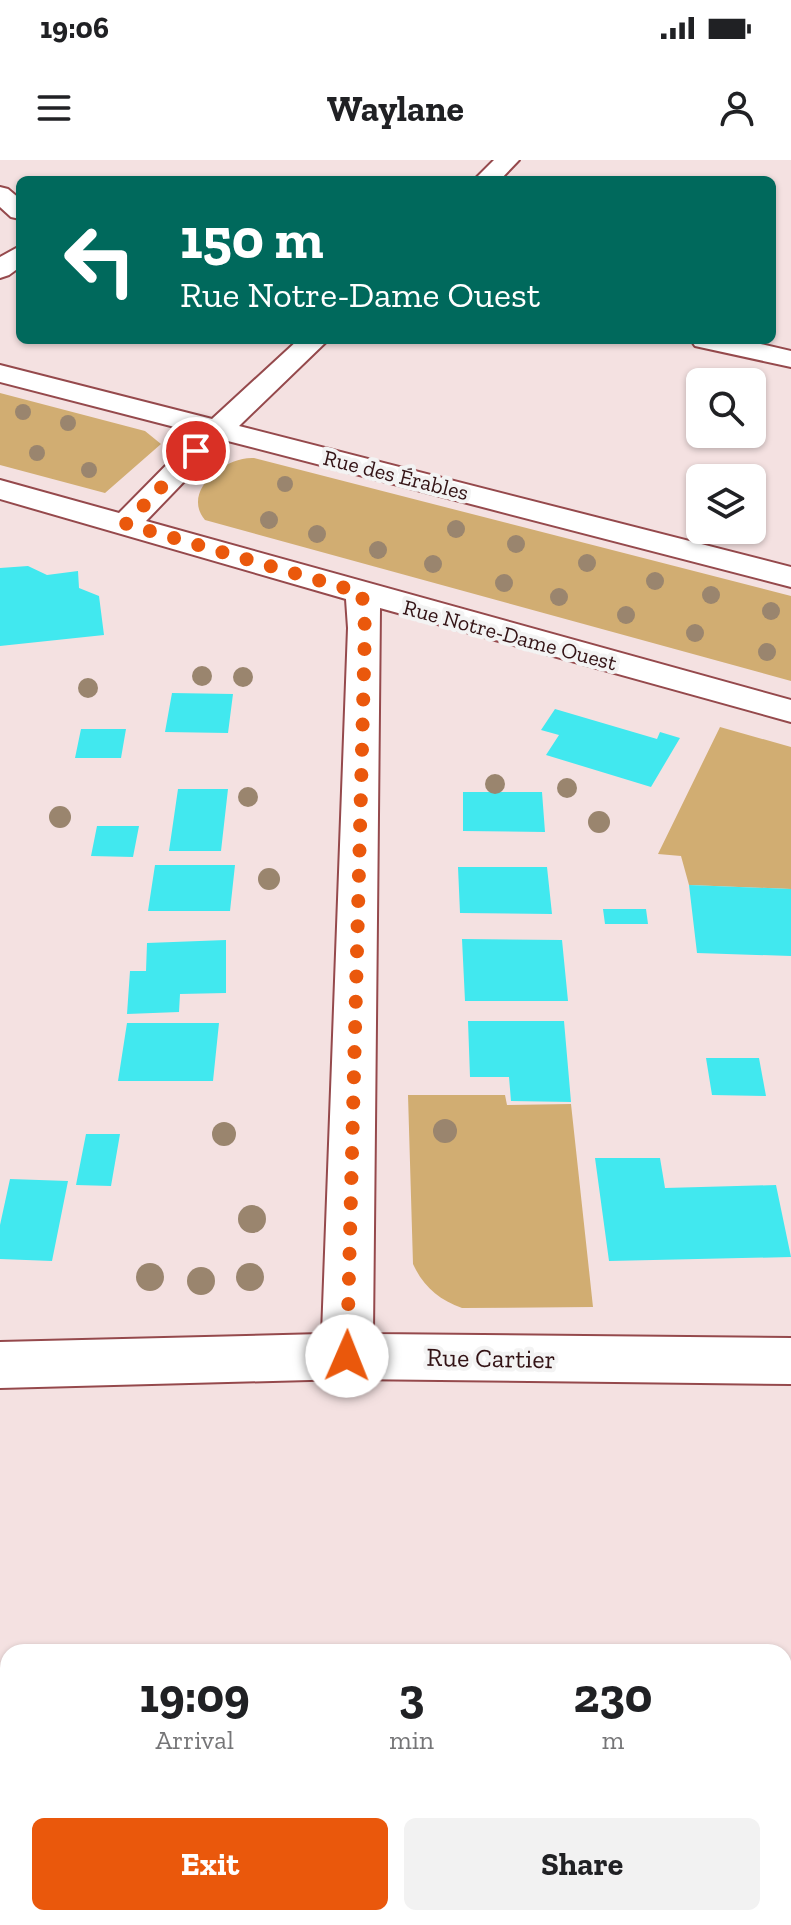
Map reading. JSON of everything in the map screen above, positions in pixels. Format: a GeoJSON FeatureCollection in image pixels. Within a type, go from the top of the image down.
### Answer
{"type":"FeatureCollection","features":[{"type":"Feature","properties":{"kind":"street"},"geometry":{"type":"LineString","coordinates":[[490,176],[507,160]]}},
{"type":"Feature","properties":{"kind":"street"},"geometry":{"type":"LineString","coordinates":[[0,194],[16,208]]}},
{"type":"Feature","properties":{"kind":"street"},"geometry":{"type":"LineString","coordinates":[[0,270],[16,257]]}},
{"type":"Feature","properties":{"kind":"street"},"geometry":{"type":"LineString","coordinates":[[126,524],[218,429],[310,344]]}},
{"type":"Feature","properties":{"kind":"street"},"geometry":{"type":"LineString","coordinates":[[723,344],[791,359]]}},
{"type":"Feature","properties":{"kind":"street","name":"Rue des Érables"},"geometry":{"type":"LineString","coordinates":[[0,373],[791,577]]}},
{"type":"Feature","properties":{"kind":"street","name":"Rue Notre-Dame Ouest"},"geometry":{"type":"LineString","coordinates":[[0,489],[791,711]]}},
{"type":"Feature","properties":{"kind":"street"},"geometry":{"type":"LineString","coordinates":[[347,1356],[365,628],[362,593]]}},
{"type":"Feature","properties":{"kind":"street","name":"Rue Cartier"},"geometry":{"type":"LineString","coordinates":[[0,1365],[347,1356],[791,1361]]}},
{"type":"Feature","properties":{"kind":"shaded area"},"geometry":{"type":"Polygon","coordinates":[[[0,393],[145,431],[161,444],[105,493],[0,465],[0,393]]]}},
{"type":"Feature","properties":{"kind":"shaded area"},"geometry":{"type":"Polygon","coordinates":[[[254,458],[791,596],[791,681],[205,520],[198,498],[209,478],[230,463],[254,458]]]}},
{"type":"Feature","properties":{"kind":"shaded area"},"geometry":{"type":"Polygon","coordinates":[[[720,727],[791,747],[791,889],[689,885],[681,856],[658,854],[720,727]]]}},
{"type":"Feature","properties":{"kind":"shaded area"},"geometry":{"type":"Polygon","coordinates":[[[408,1095],[505,1095],[507,1105],[571,1104],[593,1307],[462,1308],[446,1301],[427,1285],[413,1264],[408,1095]]]}},
{"type":"Feature","properties":{"kind":"building"},"geometry":{"type":"Polygon","coordinates":[[[28,566],[47,575],[78,571],[79,588],[99,596],[104,635],[0,646],[0,568],[28,566]]]}},
{"type":"Feature","properties":{"kind":"building"},"geometry":{"type":"Polygon","coordinates":[[[172,693],[233,694],[228,733],[165,732],[172,693]]]}},
{"type":"Feature","properties":{"kind":"building"},"geometry":{"type":"Polygon","coordinates":[[[555,709],[657,739],[660,732],[680,738],[651,787],[546,755],[559,735],[541,730],[555,709]]]}},
{"type":"Feature","properties":{"kind":"building"},"geometry":{"type":"Polygon","coordinates":[[[81,729],[126,729],[121,758],[75,758],[81,729]]]}},
{"type":"Feature","properties":{"kind":"building"},"geometry":{"type":"Polygon","coordinates":[[[178,789],[228,789],[221,851],[169,851],[178,789]]]}},
{"type":"Feature","properties":{"kind":"building"},"geometry":{"type":"Polygon","coordinates":[[[463,792],[542,792],[545,832],[463,831],[463,792]]]}},
{"type":"Feature","properties":{"kind":"building"},"geometry":{"type":"Polygon","coordinates":[[[97,826],[139,826],[133,857],[91,856],[97,826]]]}},
{"type":"Feature","properties":{"kind":"building"},"geometry":{"type":"Polygon","coordinates":[[[155,865],[235,865],[230,911],[148,911],[155,865]]]}},
{"type":"Feature","properties":{"kind":"building"},"geometry":{"type":"Polygon","coordinates":[[[458,867],[547,867],[552,914],[460,913],[458,867]]]}},
{"type":"Feature","properties":{"kind":"building"},"geometry":{"type":"Polygon","coordinates":[[[689,885],[791,889],[791,956],[697,953],[689,885]]]}},
{"type":"Feature","properties":{"kind":"building"},"geometry":{"type":"Polygon","coordinates":[[[603,909],[646,909],[648,924],[605,924],[603,909]]]}},
{"type":"Feature","properties":{"kind":"building"},"geometry":{"type":"Polygon","coordinates":[[[462,939],[562,940],[568,1001],[465,1001],[462,939]]]}},
{"type":"Feature","properties":{"kind":"building"},"geometry":{"type":"Polygon","coordinates":[[[226,940],[226,993],[180,994],[179,1012],[127,1014],[130,971],[146,971],[147,943],[226,940]]]}},
{"type":"Feature","properties":{"kind":"building"},"geometry":{"type":"Polygon","coordinates":[[[468,1021],[564,1021],[571,1102],[511,1101],[509,1077],[470,1077],[468,1021]]]}},
{"type":"Feature","properties":{"kind":"building"},"geometry":{"type":"Polygon","coordinates":[[[127,1023],[219,1023],[213,1081],[118,1081],[127,1023]]]}},
{"type":"Feature","properties":{"kind":"building"},"geometry":{"type":"Polygon","coordinates":[[[706,1058],[759,1058],[766,1096],[712,1095],[706,1058]]]}},
{"type":"Feature","properties":{"kind":"building"},"geometry":{"type":"Polygon","coordinates":[[[86,1134],[120,1134],[111,1186],[76,1185],[86,1134]]]}},
{"type":"Feature","properties":{"kind":"building"},"geometry":{"type":"Polygon","coordinates":[[[595,1158],[660,1158],[665,1188],[776,1185],[791,1257],[609,1261],[595,1158]]]}},
{"type":"Feature","properties":{"kind":"building"},"geometry":{"type":"Polygon","coordinates":[[[10,1179],[68,1181],[52,1261],[0,1259],[0,1225],[10,1179]]]}},
{"type":"Feature","properties":{"kind":"route"},"geometry":{"type":"LineString","coordinates":[[196,451],[126,524],[362,593],[365,628],[347,1356]]}}]}
